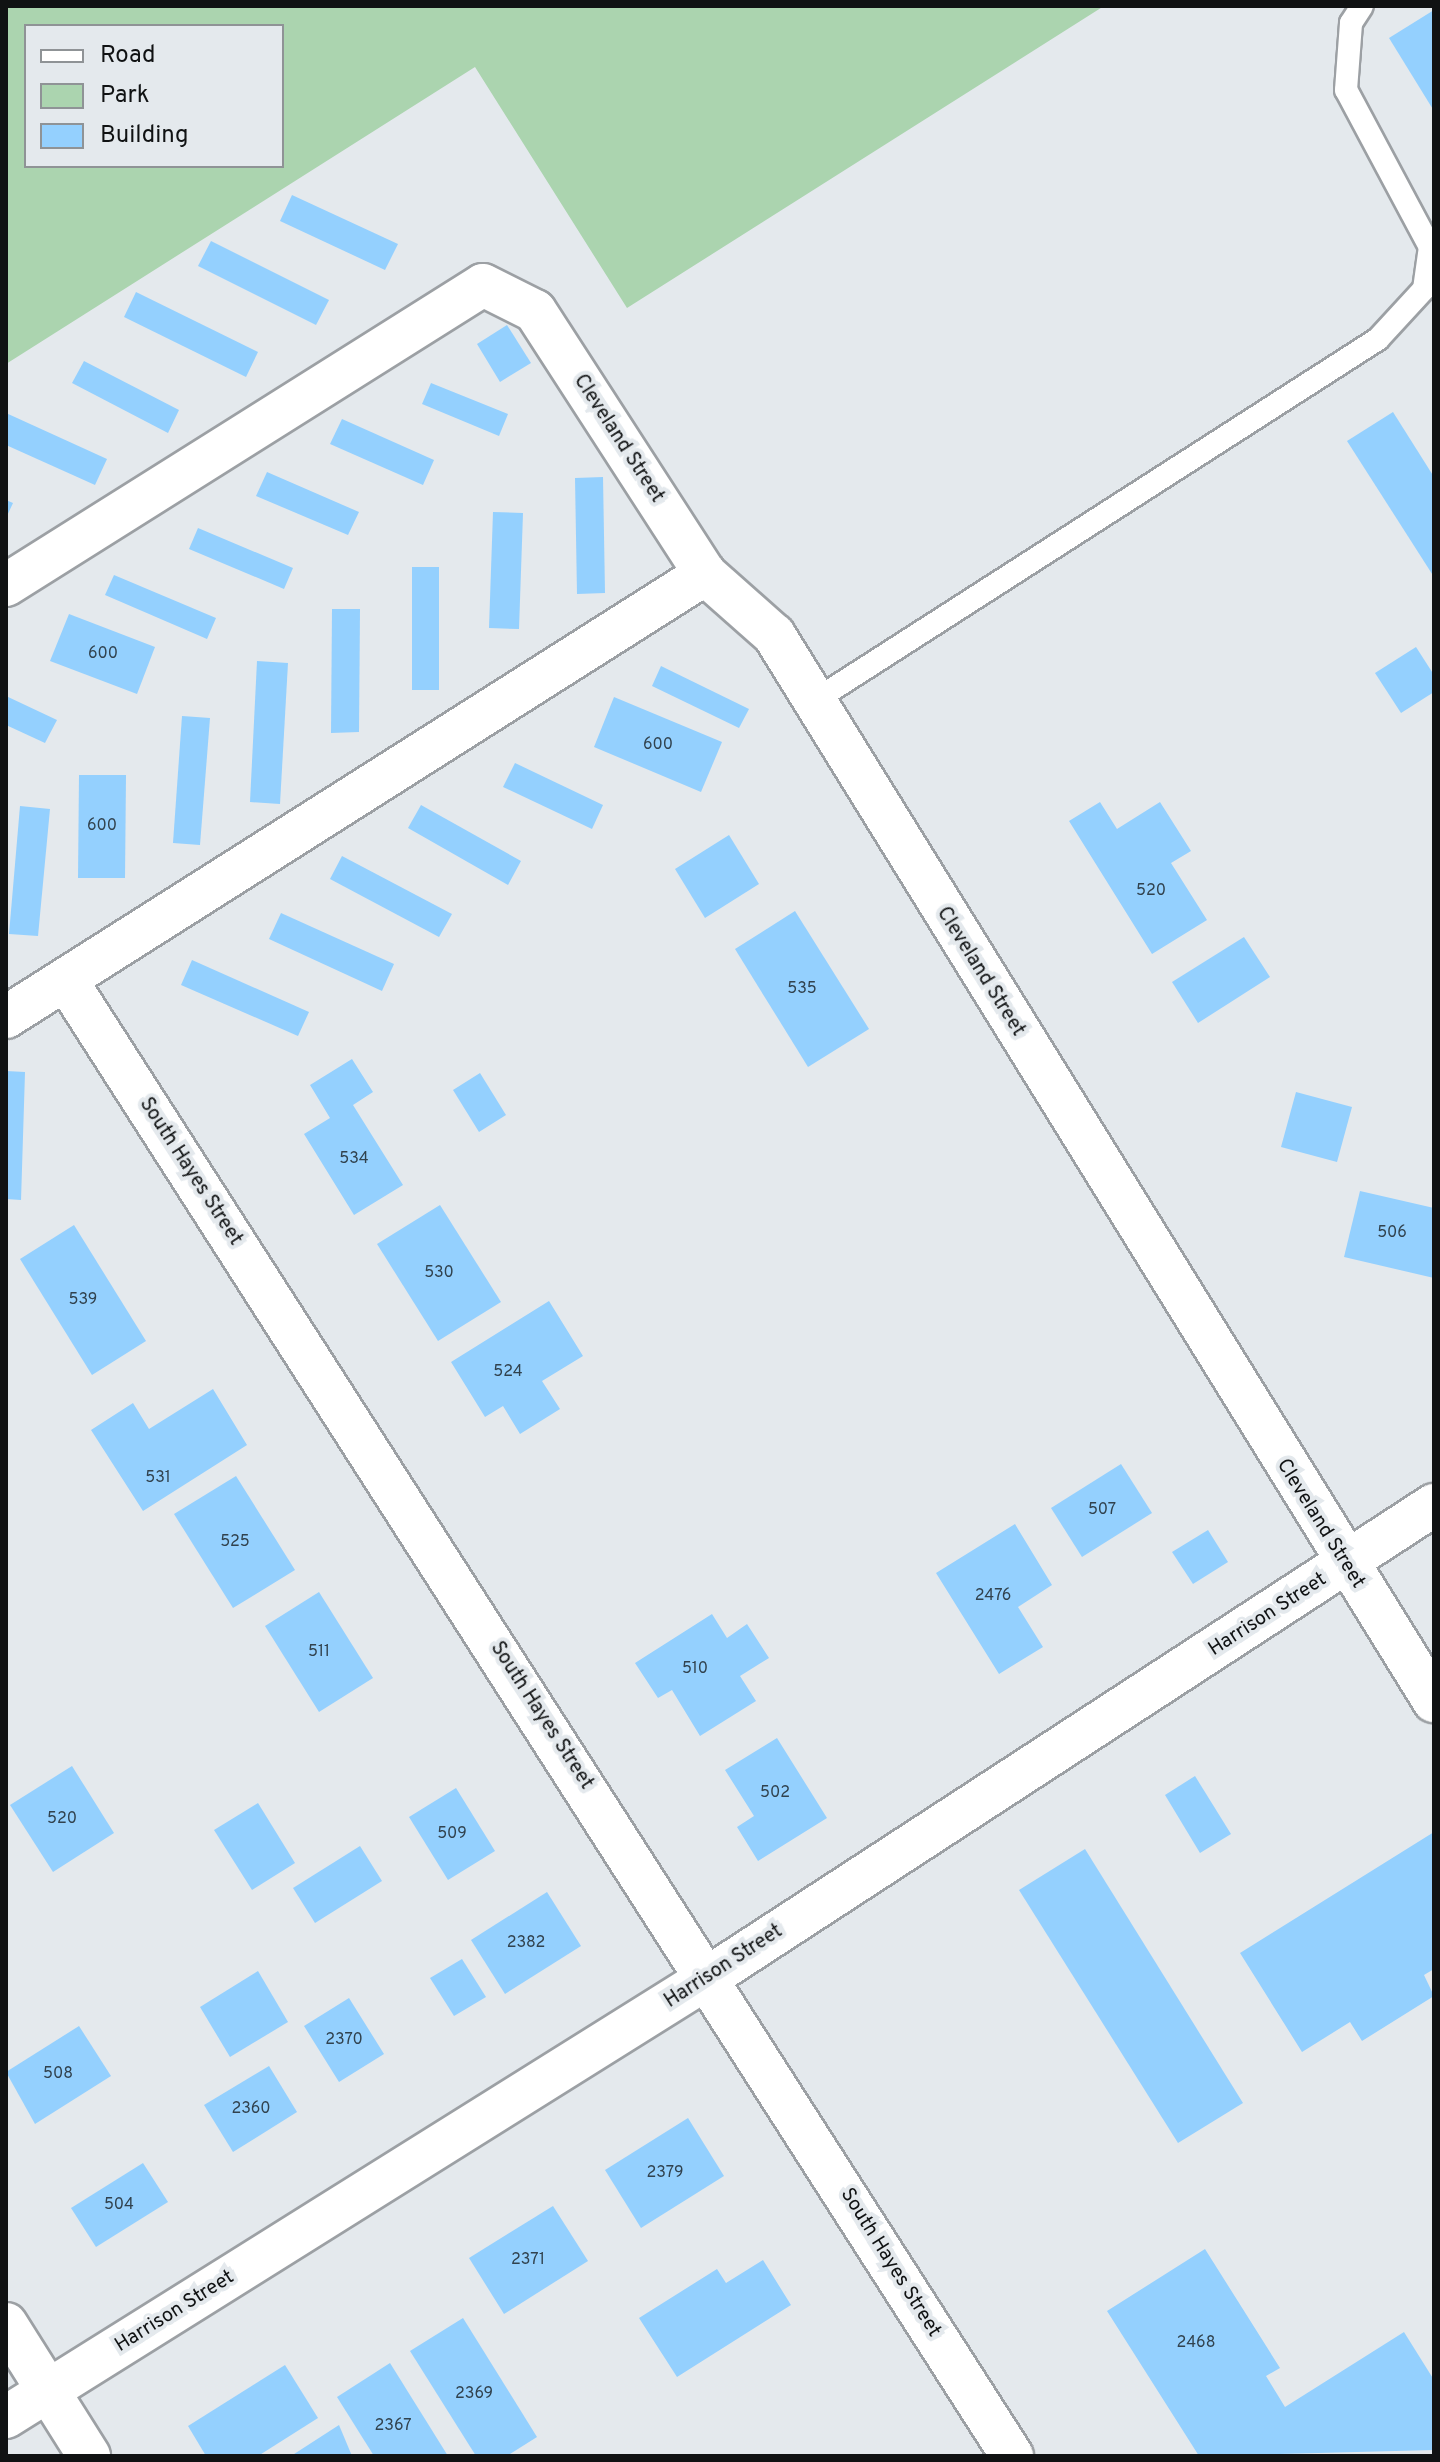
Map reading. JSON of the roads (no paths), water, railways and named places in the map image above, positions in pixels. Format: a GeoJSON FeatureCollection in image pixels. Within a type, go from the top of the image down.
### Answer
{"type":"FeatureCollection","features":[{"type":"Feature","properties":{"kind":"street","name":"Cleveland Street"},"geometry":{"type":"LineString","coordinates":[[6,585],[483,285],[535,311],[705,574],[774,635],[1344,1565],[1434,1701]]}},
{"type":"Feature","properties":{"kind":"street"},"geometry":{"type":"LineString","coordinates":[[6,1017],[705,574]]}},
{"type":"Feature","properties":{"kind":"street","name":"South Hayes Street"},"geometry":{"type":"LineString","coordinates":[[66,980],[709,1977],[1012,2456]]}},
{"type":"Feature","properties":{"kind":"street","name":"Harrison Street"},"geometry":{"type":"LineString","coordinates":[[6,2417],[709,1977],[1434,1505]]}},
{"type":"Feature","properties":{"kind":"street"},"geometry":{"type":"LineString","coordinates":[[6,2324],[89,2456]]}},
{"type":"Feature","properties":{"kind":"lane"},"geometry":{"type":"LineString","coordinates":[[814,701],[1378,339],[1424,289],[1430,247],[1346,90],[1351,23],[1362,6]]}}]}
